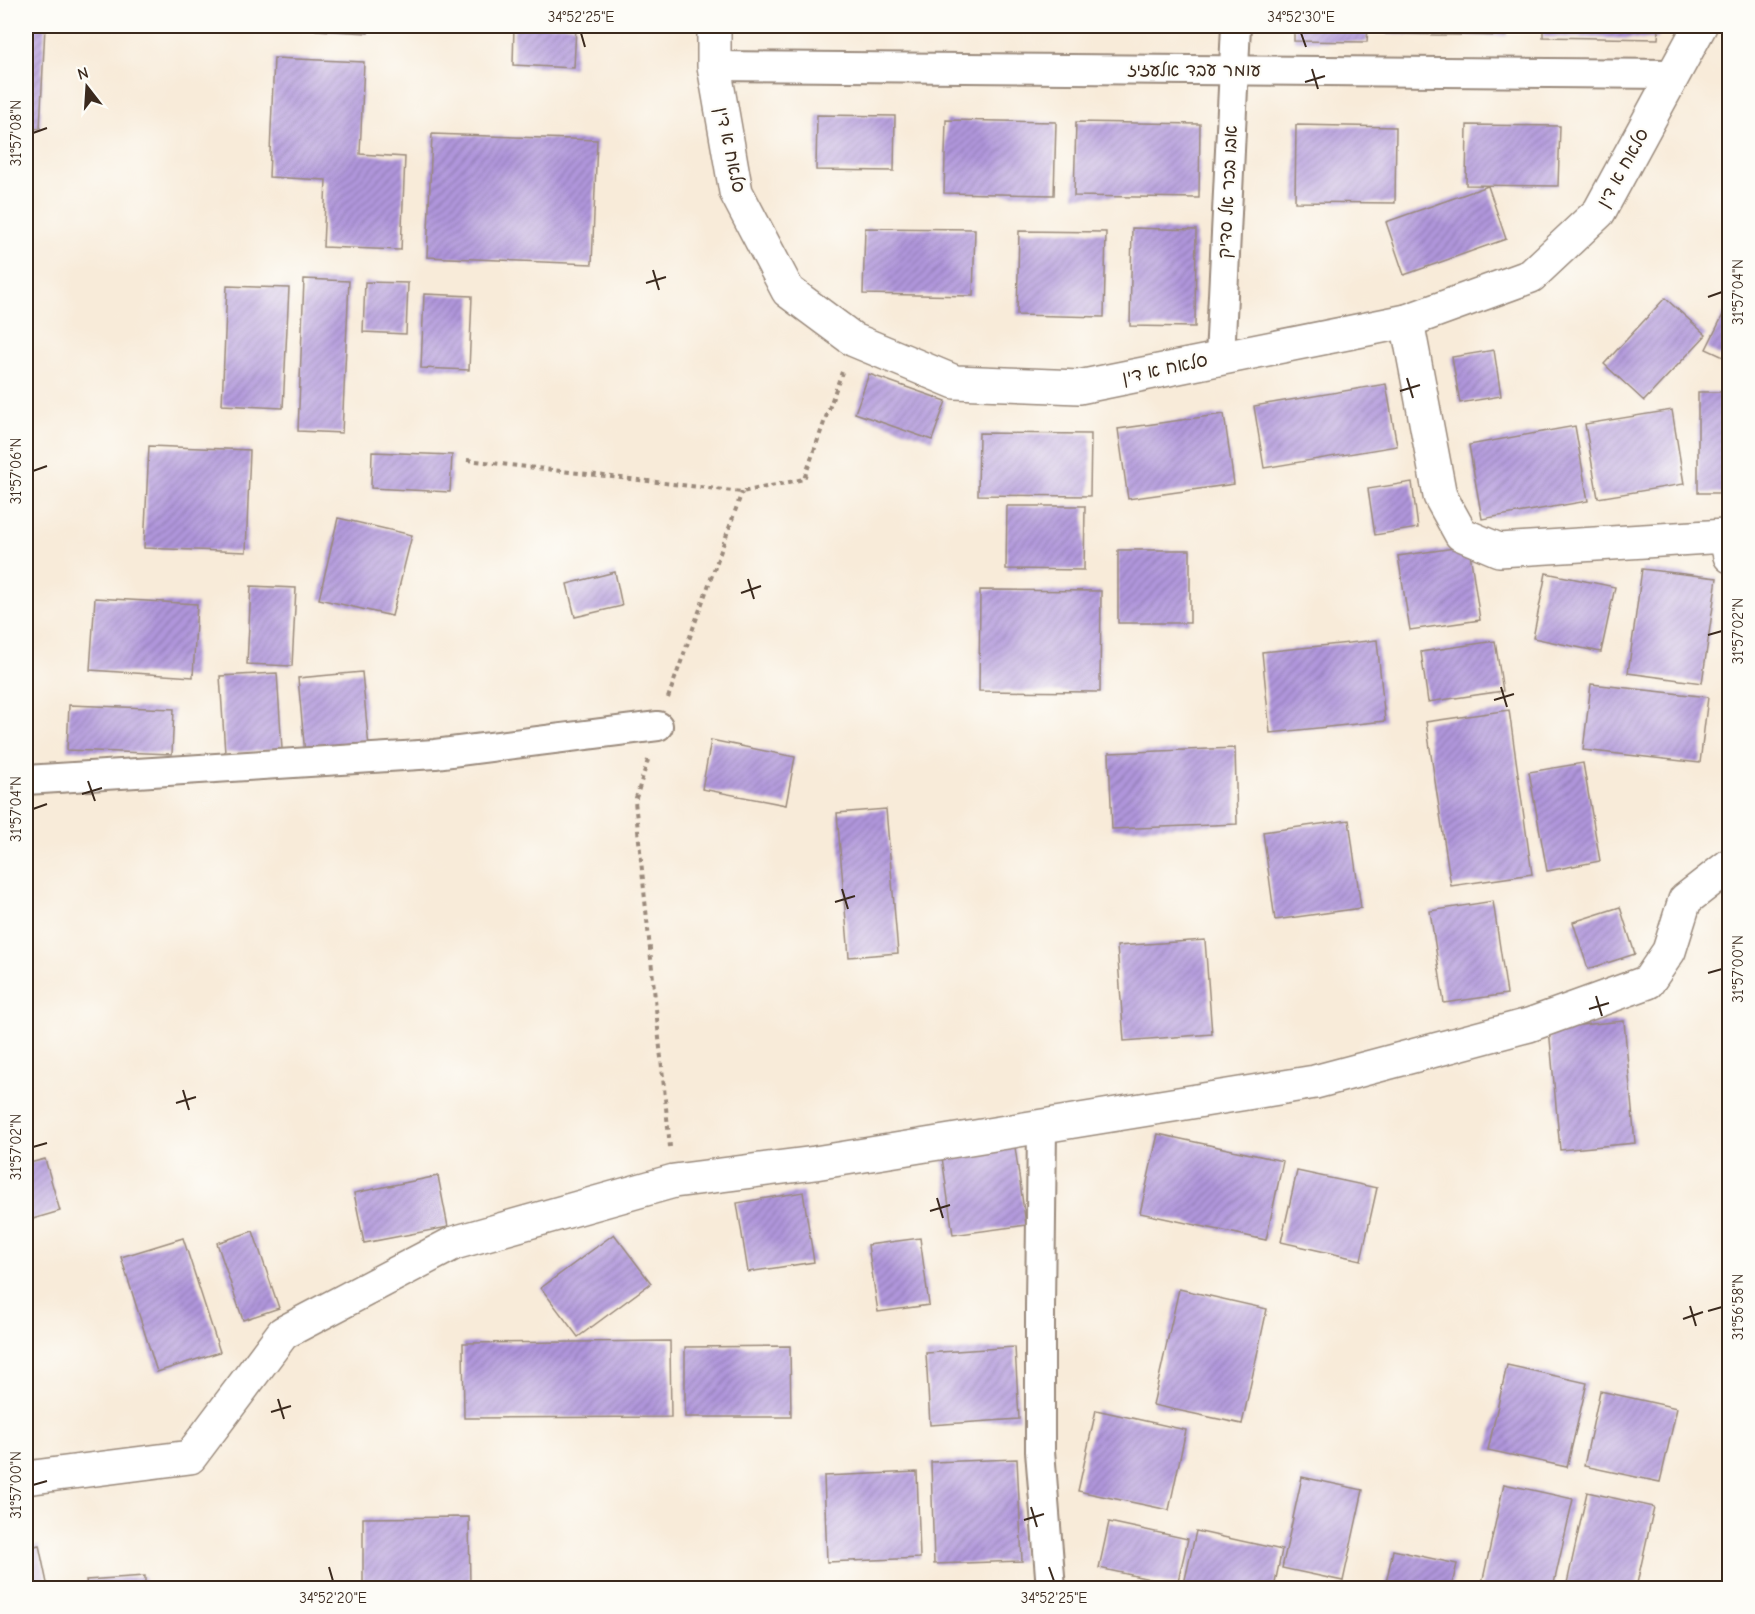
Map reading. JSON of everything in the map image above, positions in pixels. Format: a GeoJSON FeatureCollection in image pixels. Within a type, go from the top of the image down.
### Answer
{"type":"FeatureCollection","features":[{"type":"Feature","properties":{"kind":"street","name":"סלאח א דין"},"geometry":{"type":"LineString","coordinates":[[714,26],[714,66],[736,192],[788,291],[854,340],[955,382],[1079,387],[1407,321],[1531,276],[1599,212],[1700,26]]}},
{"type":"Feature","properties":{"kind":"street","name":"אבו בכר אל סדיק"},"geometry":{"type":"LineString","coordinates":[[1220,358],[1236,26]]}},
{"type":"Feature","properties":{"kind":"street","name":"עומר עבד אלעזיז"},"geometry":{"type":"LineString","coordinates":[[714,66],[1674,74]]}},
{"type":"Feature","properties":{"kind":"street"},"geometry":{"type":"LineString","coordinates":[[1407,321],[1440,496],[1461,534],[1499,550],[1725,536],[1730,556]]}},
{"type":"Feature","properties":{"kind":"street"},"geometry":{"type":"LineString","coordinates":[[26,780],[435,754],[658,726]]}},
{"type":"Feature","properties":{"kind":"street"},"geometry":{"type":"LineString","coordinates":[[26,1478],[190,1457],[283,1333],[454,1243],[674,1181],[815,1162],[1315,1082],[1529,1025],[1648,982],[1670,951],[1685,900],[1730,865]]}},
{"type":"Feature","properties":{"kind":"street"},"geometry":{"type":"LineString","coordinates":[[1042,1126],[1040,1451],[1051,1588]]}},
{"type":"Feature","properties":{"kind":"path"},"geometry":{"type":"LineString","coordinates":[[467,460],[741,492],[804,479],[854,340]]}},
{"type":"Feature","properties":{"kind":"path"},"geometry":{"type":"LineString","coordinates":[[674,1181],[635,801],[658,726],[741,492]]}},
{"type":"Feature","properties":{"kind":"building"},"geometry":{"type":"Polygon","coordinates":[[[26,26],[45,26],[40,129],[26,128],[26,26]]]}},
{"type":"Feature","properties":{"kind":"building"},"geometry":{"type":"Polygon","coordinates":[[[316,26],[368,26],[368,33],[316,30],[316,26]]]}},
{"type":"Feature","properties":{"kind":"building"},"geometry":{"type":"Polygon","coordinates":[[[514,26],[576,26],[574,68],[513,65],[514,26]]]}},
{"type":"Feature","properties":{"kind":"building"},"geometry":{"type":"Polygon","coordinates":[[[1294,26],[1368,26],[1367,42],[1294,41],[1294,26]]]}},
{"type":"Feature","properties":{"kind":"building"},"geometry":{"type":"Polygon","coordinates":[[[1386,26],[1507,26],[1507,36],[1386,34],[1386,26]]]}},
{"type":"Feature","properties":{"kind":"building"},"geometry":{"type":"Polygon","coordinates":[[[1543,26],[1659,26],[1658,39],[1543,37],[1543,26]]]}},
{"type":"Feature","properties":{"kind":"building"},"geometry":{"type":"Polygon","coordinates":[[[274,58],[364,62],[360,154],[405,157],[401,250],[323,247],[326,180],[269,177],[274,58]]]}},
{"type":"Feature","properties":{"kind":"building"},"geometry":{"type":"Polygon","coordinates":[[[817,115],[895,116],[894,171],[816,170],[817,115]]]}},
{"type":"Feature","properties":{"kind":"building"},"geometry":{"type":"Polygon","coordinates":[[[946,120],[1056,122],[1054,195],[944,193],[946,120]]]}},
{"type":"Feature","properties":{"kind":"building"},"geometry":{"type":"Polygon","coordinates":[[[1076,122],[1200,124],[1199,198],[1074,196],[1076,122]]]}},
{"type":"Feature","properties":{"kind":"building"},"geometry":{"type":"Polygon","coordinates":[[[1296,125],[1396,127],[1395,203],[1295,202],[1296,125]]]}},
{"type":"Feature","properties":{"kind":"building"},"geometry":{"type":"Polygon","coordinates":[[[1467,125],[1560,126],[1558,186],[1466,185],[1467,125]]]}},
{"type":"Feature","properties":{"kind":"building"},"geometry":{"type":"Polygon","coordinates":[[[432,134],[597,140],[592,264],[427,257],[432,134]]]}},
{"type":"Feature","properties":{"kind":"building"},"geometry":{"type":"Polygon","coordinates":[[[1488,186],[1506,239],[1404,275],[1386,222],[1488,186]]]}},
{"type":"Feature","properties":{"kind":"building"},"geometry":{"type":"Polygon","coordinates":[[[865,228],[975,229],[973,296],[863,294],[865,228]]]}},
{"type":"Feature","properties":{"kind":"building"},"geometry":{"type":"Polygon","coordinates":[[[1132,228],[1196,230],[1195,327],[1130,326],[1132,228]]]}},
{"type":"Feature","properties":{"kind":"building"},"geometry":{"type":"Polygon","coordinates":[[[1019,231],[1106,232],[1104,317],[1017,315],[1019,231]]]}},
{"type":"Feature","properties":{"kind":"building"},"geometry":{"type":"Polygon","coordinates":[[[304,279],[349,281],[342,433],[298,431],[304,279]]]}},
{"type":"Feature","properties":{"kind":"building"},"geometry":{"type":"Polygon","coordinates":[[[365,282],[408,283],[406,334],[363,332],[365,282]]]}},
{"type":"Feature","properties":{"kind":"building"},"geometry":{"type":"Polygon","coordinates":[[[227,286],[289,288],[283,408],[222,405],[227,286]]]}},
{"type":"Feature","properties":{"kind":"building"},"geometry":{"type":"Polygon","coordinates":[[[424,294],[472,296],[469,370],[421,368],[424,294]]]}},
{"type":"Feature","properties":{"kind":"building"},"geometry":{"type":"Polygon","coordinates":[[[1665,298],[1706,335],[1644,401],[1604,364],[1665,298]]]}},
{"type":"Feature","properties":{"kind":"building"},"geometry":{"type":"Polygon","coordinates":[[[1730,301],[1730,360],[1706,349],[1730,301]]]}},
{"type":"Feature","properties":{"kind":"building"},"geometry":{"type":"Polygon","coordinates":[[[1494,350],[1501,396],[1460,403],[1452,357],[1494,350]]]}},
{"type":"Feature","properties":{"kind":"building"},"geometry":{"type":"Polygon","coordinates":[[[869,374],[946,401],[932,440],[855,413],[869,374]]]}},
{"type":"Feature","properties":{"kind":"building"},"geometry":{"type":"Polygon","coordinates":[[[1386,384],[1397,446],[1264,468],[1254,406],[1386,384]]]}},
{"type":"Feature","properties":{"kind":"building"},"geometry":{"type":"Polygon","coordinates":[[[1698,392],[1730,392],[1730,493],[1698,493],[1698,392]]]}},
{"type":"Feature","properties":{"kind":"building"},"geometry":{"type":"Polygon","coordinates":[[[1672,410],[1684,484],[1598,498],[1585,424],[1672,410]]]}},
{"type":"Feature","properties":{"kind":"building"},"geometry":{"type":"Polygon","coordinates":[[[1224,414],[1234,484],[1128,499],[1118,429],[1224,414]]]}},
{"type":"Feature","properties":{"kind":"building"},"geometry":{"type":"Polygon","coordinates":[[[1575,426],[1588,501],[1482,519],[1469,445],[1575,426]]]}},
{"type":"Feature","properties":{"kind":"building"},"geometry":{"type":"Polygon","coordinates":[[[979,433],[1091,434],[1090,496],[978,495],[979,433]]]}},
{"type":"Feature","properties":{"kind":"building"},"geometry":{"type":"Polygon","coordinates":[[[149,446],[250,450],[246,552],[144,548],[149,446]]]}},
{"type":"Feature","properties":{"kind":"building"},"geometry":{"type":"Polygon","coordinates":[[[372,452],[452,455],[450,492],[371,488],[372,452]]]}},
{"type":"Feature","properties":{"kind":"building"},"geometry":{"type":"Polygon","coordinates":[[[1412,482],[1418,528],[1375,535],[1368,489],[1412,482]]]}},
{"type":"Feature","properties":{"kind":"building"},"geometry":{"type":"Polygon","coordinates":[[[1007,506],[1085,506],[1084,570],[1006,569],[1007,506]]]}},
{"type":"Feature","properties":{"kind":"building"},"geometry":{"type":"Polygon","coordinates":[[[338,518],[412,535],[392,616],[319,599],[338,518]]]}},
{"type":"Feature","properties":{"kind":"building"},"geometry":{"type":"Polygon","coordinates":[[[1469,546],[1480,620],[1410,630],[1398,556],[1469,546]]]}},
{"type":"Feature","properties":{"kind":"building"},"geometry":{"type":"Polygon","coordinates":[[[1118,550],[1190,550],[1190,623],[1118,623],[1118,550]]]}},
{"type":"Feature","properties":{"kind":"building"},"geometry":{"type":"Polygon","coordinates":[[[1642,569],[1717,578],[1702,683],[1628,673],[1642,569]]]}},
{"type":"Feature","properties":{"kind":"building"},"geometry":{"type":"Polygon","coordinates":[[[615,572],[622,606],[575,617],[567,584],[615,572]]]}},
{"type":"Feature","properties":{"kind":"building"},"geometry":{"type":"Polygon","coordinates":[[[1546,573],[1615,587],[1601,652],[1533,638],[1546,573]]]}},
{"type":"Feature","properties":{"kind":"building"},"geometry":{"type":"Polygon","coordinates":[[[251,586],[296,588],[292,666],[247,664],[251,586]]]}},
{"type":"Feature","properties":{"kind":"building"},"geometry":{"type":"Polygon","coordinates":[[[980,590],[1101,591],[1100,692],[979,691],[980,590]]]}},
{"type":"Feature","properties":{"kind":"building"},"geometry":{"type":"Polygon","coordinates":[[[95,598],[197,604],[193,677],[90,670],[95,598]]]}},
{"type":"Feature","properties":{"kind":"building"},"geometry":{"type":"Polygon","coordinates":[[[1377,640],[1385,721],[1270,733],[1262,652],[1377,640]]]}},
{"type":"Feature","properties":{"kind":"building"},"geometry":{"type":"Polygon","coordinates":[[[1495,641],[1503,691],[1428,702],[1421,652],[1495,641]]]}},
{"type":"Feature","properties":{"kind":"building"},"geometry":{"type":"Polygon","coordinates":[[[362,672],[369,748],[305,754],[298,678],[362,672]]]}},
{"type":"Feature","properties":{"kind":"building"},"geometry":{"type":"Polygon","coordinates":[[[277,673],[282,749],[225,753],[220,676],[277,673]]]}},
{"type":"Feature","properties":{"kind":"building"},"geometry":{"type":"Polygon","coordinates":[[[1591,684],[1708,697],[1700,763],[1583,750],[1591,684]]]}},
{"type":"Feature","properties":{"kind":"building"},"geometry":{"type":"Polygon","coordinates":[[[69,705],[174,709],[172,754],[67,750],[69,705]]]}},
{"type":"Feature","properties":{"kind":"building"},"geometry":{"type":"Polygon","coordinates":[[[1509,710],[1532,874],[1451,886],[1426,722],[1509,710]]]}},
{"type":"Feature","properties":{"kind":"building"},"geometry":{"type":"Polygon","coordinates":[[[711,740],[795,757],[786,805],[702,789],[711,740]]]}},
{"type":"Feature","properties":{"kind":"building"},"geometry":{"type":"Polygon","coordinates":[[[1235,748],[1237,824],[1112,829],[1109,753],[1235,748]]]}},
{"type":"Feature","properties":{"kind":"building"},"geometry":{"type":"Polygon","coordinates":[[[1583,763],[1600,861],[1547,871],[1529,772],[1583,763]]]}},
{"type":"Feature","properties":{"kind":"building"},"geometry":{"type":"Polygon","coordinates":[[[886,809],[898,953],[849,957],[837,813],[886,809]]]}},
{"type":"Feature","properties":{"kind":"building"},"geometry":{"type":"Polygon","coordinates":[[[1349,820],[1361,908],[1275,920],[1263,832],[1349,820]]]}},
{"type":"Feature","properties":{"kind":"building"},"geometry":{"type":"Polygon","coordinates":[[[1493,901],[1507,994],[1444,1003],[1430,911],[1493,901]]]}},
{"type":"Feature","properties":{"kind":"building"},"geometry":{"type":"Polygon","coordinates":[[[1620,907],[1635,954],[1588,969],[1573,922],[1620,907]]]}},
{"type":"Feature","properties":{"kind":"building"},"geometry":{"type":"Polygon","coordinates":[[[1205,940],[1212,1034],[1124,1041],[1117,946],[1205,940]]]}},
{"type":"Feature","properties":{"kind":"building"},"geometry":{"type":"Polygon","coordinates":[[[1624,1021],[1635,1143],[1560,1150],[1549,1028],[1624,1021]]]}},
{"type":"Feature","properties":{"kind":"building"},"geometry":{"type":"Polygon","coordinates":[[[1158,1134],[1283,1161],[1266,1240],[1140,1213],[1158,1134]]]}},
{"type":"Feature","properties":{"kind":"building"},"geometry":{"type":"Polygon","coordinates":[[[1015,1147],[1026,1225],[953,1235],[942,1157],[1015,1147]]]}},
{"type":"Feature","properties":{"kind":"building"},"geometry":{"type":"Polygon","coordinates":[[[45,1159],[60,1211],[26,1221],[26,1164],[45,1159]]]}},
{"type":"Feature","properties":{"kind":"building"},"geometry":{"type":"Polygon","coordinates":[[[1297,1171],[1377,1188],[1361,1260],[1281,1242],[1297,1171]]]}},
{"type":"Feature","properties":{"kind":"building"},"geometry":{"type":"Polygon","coordinates":[[[438,1176],[448,1227],[364,1243],[354,1193],[438,1176]]]}},
{"type":"Feature","properties":{"kind":"building"},"geometry":{"type":"Polygon","coordinates":[[[803,1192],[814,1262],[748,1272],[737,1203],[803,1192]]]}},
{"type":"Feature","properties":{"kind":"building"},"geometry":{"type":"Polygon","coordinates":[[[253,1231],[279,1308],[243,1320],[217,1243],[253,1231]]]}},
{"type":"Feature","properties":{"kind":"building"},"geometry":{"type":"Polygon","coordinates":[[[614,1234],[651,1283],[578,1337],[541,1288],[614,1234]]]}},
{"type":"Feature","properties":{"kind":"building"},"geometry":{"type":"Polygon","coordinates":[[[183,1238],[220,1352],[157,1372],[121,1257],[183,1238]]]}},
{"type":"Feature","properties":{"kind":"building"},"geometry":{"type":"Polygon","coordinates":[[[920,1238],[929,1305],[878,1312],[868,1245],[920,1238]]]}},
{"type":"Feature","properties":{"kind":"building"},"geometry":{"type":"Polygon","coordinates":[[[1179,1289],[1267,1309],[1242,1424],[1153,1405],[1179,1289]]]}},
{"type":"Feature","properties":{"kind":"building"},"geometry":{"type":"Polygon","coordinates":[[[670,1341],[671,1417],[464,1418],[463,1343],[670,1341]]]}},
{"type":"Feature","properties":{"kind":"building"},"geometry":{"type":"Polygon","coordinates":[[[790,1346],[791,1417],[685,1417],[685,1347],[790,1346]]]}},
{"type":"Feature","properties":{"kind":"building"},"geometry":{"type":"Polygon","coordinates":[[[1015,1347],[1019,1419],[930,1425],[926,1353],[1015,1347]]]}},
{"type":"Feature","properties":{"kind":"building"},"geometry":{"type":"Polygon","coordinates":[[[1507,1365],[1587,1383],[1567,1467],[1488,1450],[1507,1365]]]}},
{"type":"Feature","properties":{"kind":"building"},"geometry":{"type":"Polygon","coordinates":[[[1600,1391],[1677,1408],[1660,1482],[1584,1466],[1600,1391]]]}},
{"type":"Feature","properties":{"kind":"building"},"geometry":{"type":"Polygon","coordinates":[[[1096,1410],[1186,1430],[1169,1510],[1078,1491],[1096,1410]]]}},
{"type":"Feature","properties":{"kind":"building"},"geometry":{"type":"Polygon","coordinates":[[[1017,1459],[1022,1561],[934,1564],[931,1462],[1017,1459]]]}},
{"type":"Feature","properties":{"kind":"building"},"geometry":{"type":"Polygon","coordinates":[[[917,1472],[920,1558],[827,1562],[824,1476],[917,1472]]]}},
{"type":"Feature","properties":{"kind":"building"},"geometry":{"type":"Polygon","coordinates":[[[1302,1477],[1363,1490],[1343,1581],[1282,1568],[1302,1477]]]}},
{"type":"Feature","properties":{"kind":"building"},"geometry":{"type":"Polygon","coordinates":[[[1504,1484],[1573,1499],[1553,1588],[1481,1588],[1504,1484]]]}},
{"type":"Feature","properties":{"kind":"building"},"geometry":{"type":"Polygon","coordinates":[[[1587,1492],[1654,1507],[1636,1588],[1566,1588],[1587,1492]]]}},
{"type":"Feature","properties":{"kind":"building"},"geometry":{"type":"Polygon","coordinates":[[[469,1517],[470,1588],[363,1588],[363,1518],[469,1517]]]}},
{"type":"Feature","properties":{"kind":"building"},"geometry":{"type":"Polygon","coordinates":[[[1109,1522],[1188,1539],[1177,1585],[1099,1568],[1109,1522]]]}},
{"type":"Feature","properties":{"kind":"building"},"geometry":{"type":"Polygon","coordinates":[[[1196,1531],[1282,1550],[1274,1588],[1183,1588],[1196,1531]]]}},
{"type":"Feature","properties":{"kind":"building"},"geometry":{"type":"Polygon","coordinates":[[[39,1545],[48,1588],[26,1588],[26,1548],[39,1545]]]}},
{"type":"Feature","properties":{"kind":"building"},"geometry":{"type":"Polygon","coordinates":[[[1393,1550],[1457,1564],[1451,1588],[1385,1588],[1393,1550]]]}},
{"type":"Feature","properties":{"kind":"building"},"geometry":{"type":"Polygon","coordinates":[[[145,1576],[145,1588],[87,1588],[86,1580],[145,1576]]]}}]}
